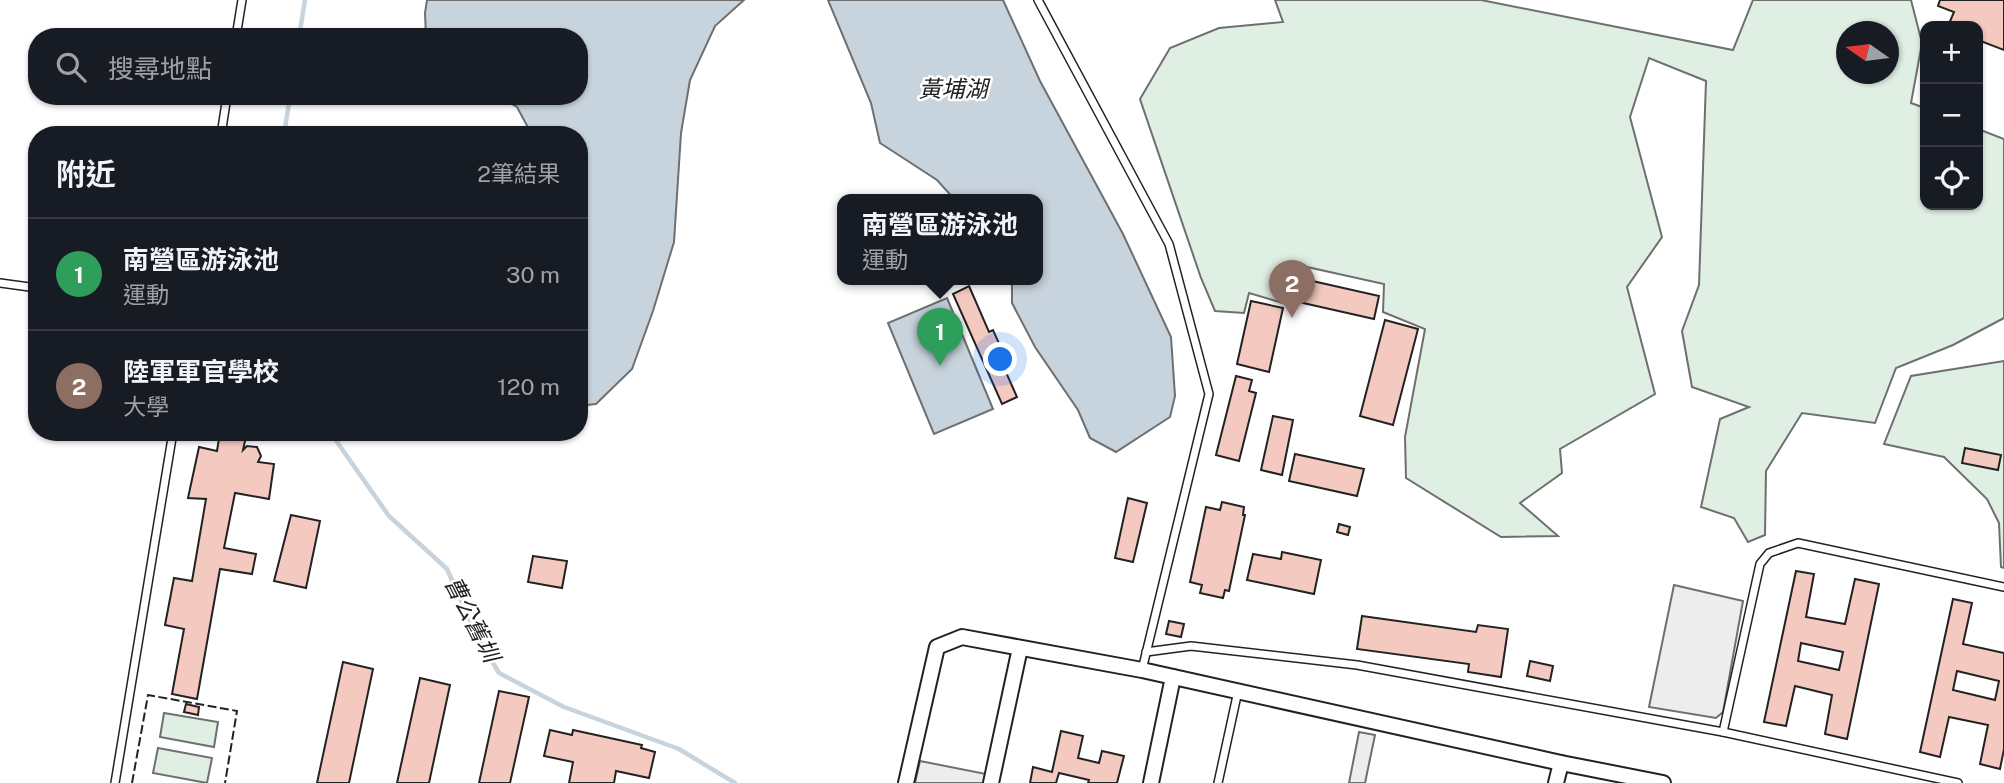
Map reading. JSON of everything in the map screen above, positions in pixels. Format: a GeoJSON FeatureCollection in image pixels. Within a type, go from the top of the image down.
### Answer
{"type":"FeatureCollection","features":[{"type":"Feature","properties":{"kind":"street"},"geometry":{"type":"LineString","coordinates":[[906,783],[937,647],[962,637],[1142,670],[1663,783]]}},
{"type":"Feature","properties":{"kind":"street"},"geometry":{"type":"LineString","coordinates":[[991,783],[1020,649]]}},
{"type":"Feature","properties":{"kind":"street"},"geometry":{"type":"LineString","coordinates":[[1151,783],[1173,677]]}},
{"type":"Feature","properties":{"kind":"street"},"geometry":{"type":"LineString","coordinates":[[1556,783],[1561,763]]}},
{"type":"Feature","properties":{"kind":"lane"},"geometry":{"type":"LineString","coordinates":[[237,28],[242,0]]}},
{"type":"Feature","properties":{"kind":"lane"},"geometry":{"type":"LineString","coordinates":[[1038,0],[1169,244],[1209,394],[1142,670]]}},
{"type":"Feature","properties":{"kind":"lane"},"geometry":{"type":"LineString","coordinates":[[222,126],[226,105]]}},
{"type":"Feature","properties":{"kind":"lane"},"geometry":{"type":"LineString","coordinates":[[0,283],[28,287]]}},
{"type":"Feature","properties":{"kind":"lane"},"geometry":{"type":"LineString","coordinates":[[115,783],[172,441]]}},
{"type":"Feature","properties":{"kind":"lane"},"geometry":{"type":"LineString","coordinates":[[1723,732],[1760,564],[1769,553],[1798,543],[2004,587]]}},
{"type":"Feature","properties":{"kind":"lane"},"geometry":{"type":"LineString","coordinates":[[1146,652],[1191,646],[1357,665],[1723,732],[1958,783]]}},
{"type":"Feature","properties":{"kind":"lane"},"geometry":{"type":"LineString","coordinates":[[1218,783],[1238,691]]}},
{"type":"Feature","properties":{"kind":"green space"},"geometry":{"type":"Polygon","coordinates":[[[1275,0],[1481,0],[1733,50],[1753,0],[1911,0],[1920,35],[1920,54],[1911,103],[1920,106],[1920,210],[1983,210],[1983,131],[2004,139],[2004,318],[1953,345],[1896,368],[1875,423],[1802,413],[1766,471],[1765,535],[1748,542],[1734,518],[1701,507],[1720,419],[1749,407],[1692,387],[1682,331],[1699,285],[1706,81],[1649,58],[1630,117],[1662,237],[1627,287],[1655,394],[1560,449],[1562,473],[1520,503],[1558,536],[1501,537],[1406,478],[1405,437],[1425,329],[1383,312],[1384,284],[1307,267],[1293,306],[1249,293],[1244,313],[1215,311],[1201,278],[1140,99],[1170,48],[1219,28],[1283,22],[1275,0]]]}},
{"type":"Feature","properties":{"kind":"green space"},"geometry":{"type":"Polygon","coordinates":[[[2004,361],[2004,568],[2001,567],[1999,523],[1987,499],[1944,457],[1884,444],[1911,376],[2004,361]]]}},
{"type":"Feature","properties":{"kind":"green space"},"geometry":{"type":"Polygon","coordinates":[[[164,713],[218,722],[214,747],[160,737],[164,713]]]}},
{"type":"Feature","properties":{"kind":"green space"},"geometry":{"type":"Polygon","coordinates":[[[158,748],[212,758],[207,783],[153,773],[158,748]]]}},
{"type":"Feature","properties":{"kind":"shaded area"},"geometry":{"type":"Polygon","coordinates":[[[1674,585],[1743,601],[1723,712],[1716,718],[1649,707],[1674,585]]]}},
{"type":"Feature","properties":{"kind":"shaded area"},"geometry":{"type":"Polygon","coordinates":[[[1359,732],[1375,735],[1365,783],[1349,783],[1359,732]]]}},
{"type":"Feature","properties":{"kind":"shaded area"},"geometry":{"type":"Polygon","coordinates":[[[920,761],[986,774],[984,783],[915,783],[920,761]]]}},
{"type":"Feature","properties":{"kind":"water"},"geometry":{"type":"Polygon","coordinates":[[[427,0],[744,0],[715,26],[690,80],[681,133],[674,242],[632,369],[596,404],[588,405],[588,126],[527,126],[514,105],[588,105],[588,28],[426,28],[427,0]]]}},
{"type":"Feature","properties":{"kind":"water","name":"黃埔湖"},"geometry":{"type":"Polygon","coordinates":[[[828,0],[1003,0],[1040,81],[1123,234],[1171,337],[1175,396],[1170,417],[1116,452],[1090,438],[1078,410],[1035,347],[1012,303],[1012,285],[1043,285],[1043,194],[950,194],[937,180],[880,143],[871,103],[828,0]]]}},
{"type":"Feature","properties":{"kind":"water"},"geometry":{"type":"Polygon","coordinates":[[[947,298],[993,409],[934,434],[888,323],[947,298]]]}},
{"type":"Feature","properties":{"kind":"building"},"geometry":{"type":"Polygon","coordinates":[[[1940,0],[2004,0],[2004,50],[1983,42],[1983,21],[1950,21],[1954,12],[1938,6],[1940,0]]]}},
{"type":"Feature","properties":{"kind":"building"},"geometry":{"type":"Polygon","coordinates":[[[1308,280],[1379,296],[1374,319],[1303,303],[1308,280]]]}},
{"type":"Feature","properties":{"kind":"building"},"geometry":{"type":"Polygon","coordinates":[[[969,286],[989,332],[993,330],[1002,350],[997,352],[1017,397],[1002,404],[953,294],[969,286]]]}},
{"type":"Feature","properties":{"kind":"building"},"geometry":{"type":"Polygon","coordinates":[[[1251,301],[1283,308],[1269,372],[1237,364],[1251,301]]]}},
{"type":"Feature","properties":{"kind":"building"},"geometry":{"type":"Polygon","coordinates":[[[1385,320],[1418,329],[1393,425],[1360,416],[1385,320]]]}},
{"type":"Feature","properties":{"kind":"building"},"geometry":{"type":"Polygon","coordinates":[[[1236,376],[1252,380],[1249,391],[1256,393],[1239,461],[1216,455],[1236,376]]]}},
{"type":"Feature","properties":{"kind":"building"},"geometry":{"type":"Polygon","coordinates":[[[1273,416],[1293,420],[1282,475],[1261,470],[1273,416]]]}},
{"type":"Feature","properties":{"kind":"building"},"geometry":{"type":"Polygon","coordinates":[[[219,441],[245,441],[243,450],[247,446],[257,447],[261,456],[258,462],[274,464],[269,499],[235,493],[224,548],[256,554],[252,574],[220,569],[197,699],[172,694],[184,629],[165,625],[174,578],[192,581],[206,499],[188,498],[199,447],[217,451],[219,441]]]}},
{"type":"Feature","properties":{"kind":"building"},"geometry":{"type":"Polygon","coordinates":[[[1965,448],[2001,455],[1998,470],[1962,463],[1965,448]]]}},
{"type":"Feature","properties":{"kind":"building"},"geometry":{"type":"Polygon","coordinates":[[[1295,454],[1364,469],[1357,496],[1289,481],[1295,454]]]}},
{"type":"Feature","properties":{"kind":"building"},"geometry":{"type":"Polygon","coordinates":[[[1128,498],[1147,503],[1133,562],[1115,558],[1128,498]]]}},
{"type":"Feature","properties":{"kind":"building"},"geometry":{"type":"Polygon","coordinates":[[[1222,502],[1244,507],[1245,515],[1229,591],[1225,590],[1223,598],[1200,593],[1202,585],[1190,582],[1206,507],[1220,510],[1222,502]]]}},
{"type":"Feature","properties":{"kind":"building"},"geometry":{"type":"Polygon","coordinates":[[[291,515],[320,521],[306,588],[274,581],[291,515]]]}},
{"type":"Feature","properties":{"kind":"building"},"geometry":{"type":"Polygon","coordinates":[[[1339,524],[1350,527],[1348,535],[1337,532],[1339,524]]]}},
{"type":"Feature","properties":{"kind":"building"},"geometry":{"type":"Polygon","coordinates":[[[1282,552],[1321,560],[1314,594],[1247,580],[1253,554],[1281,559],[1282,552]]]}},
{"type":"Feature","properties":{"kind":"building"},"geometry":{"type":"Polygon","coordinates":[[[533,556],[567,561],[562,588],[528,582],[533,556]]]}},
{"type":"Feature","properties":{"kind":"building"},"geometry":{"type":"Polygon","coordinates":[[[1796,571],[1814,574],[1806,617],[1845,624],[1855,579],[1879,584],[1847,739],[1825,734],[1832,695],[1795,686],[1786,726],[1764,722],[1796,571]],[[1801,643],[1798,661],[1839,670],[1843,652],[1801,643]]]}},
{"type":"Feature","properties":{"kind":"building"},"geometry":{"type":"Polygon","coordinates":[[[1953,599],[1972,603],[1963,644],[2004,653],[2004,749],[2000,769],[1980,764],[1988,725],[1949,717],[1940,757],[1920,752],[1953,599]],[[1957,671],[1953,690],[1995,700],[1999,681],[1957,671]]]}},
{"type":"Feature","properties":{"kind":"building"},"geometry":{"type":"Polygon","coordinates":[[[1362,616],[1476,632],[1478,625],[1508,629],[1501,677],[1468,672],[1469,664],[1357,649],[1362,616]]]}},
{"type":"Feature","properties":{"kind":"building"},"geometry":{"type":"Polygon","coordinates":[[[1169,621],[1184,624],[1181,637],[1166,634],[1169,621]]]}},
{"type":"Feature","properties":{"kind":"building"},"geometry":{"type":"Polygon","coordinates":[[[1530,661],[1553,666],[1550,681],[1527,676],[1530,661]]]}},
{"type":"Feature","properties":{"kind":"building"},"geometry":{"type":"Polygon","coordinates":[[[343,662],[373,669],[349,783],[317,783],[343,662]]]}},
{"type":"Feature","properties":{"kind":"building"},"geometry":{"type":"Polygon","coordinates":[[[420,678],[450,685],[429,783],[397,783],[420,678]]]}},
{"type":"Feature","properties":{"kind":"building"},"geometry":{"type":"Polygon","coordinates":[[[499,691],[529,697],[510,783],[479,783],[499,691]]]}},
{"type":"Feature","properties":{"kind":"building"},"geometry":{"type":"Polygon","coordinates":[[[186,704],[199,707],[198,715],[184,712],[186,704]]]}},
{"type":"Feature","properties":{"kind":"building"},"geometry":{"type":"Polygon","coordinates":[[[550,730],[572,735],[573,730],[642,745],[641,748],[655,752],[649,778],[616,771],[614,783],[569,783],[573,762],[544,756],[550,730]]]}},
{"type":"Feature","properties":{"kind":"building"},"geometry":{"type":"Polygon","coordinates":[[[1061,731],[1083,736],[1078,758],[1099,763],[1102,751],[1124,756],[1117,783],[1088,783],[1089,780],[1059,773],[1056,783],[1030,783],[1033,767],[1052,772],[1061,731]]]}},
{"type":"Feature","properties":{"kind":"waterway","name":"曹公舊圳"},"geometry":{"type":"LineString","coordinates":[[300,28],[305,0]]}},
{"type":"Feature","properties":{"kind":"waterway","name":"曹公舊圳"},"geometry":{"type":"LineString","coordinates":[[285,126],[289,105]]}},
{"type":"Feature","properties":{"kind":"waterway","name":"曹公舊圳"},"geometry":{"type":"LineString","coordinates":[[336,441],[389,516],[447,569],[478,638],[499,673],[564,707],[679,749],[735,783]]}},
{"type":"Feature","properties":{"kind":"fence"},"geometry":{"type":"LineString","coordinates":[[132,783],[148,695],[237,711],[225,783]]}},
{"type":"Feature","properties":{"kind":"place","name":"陸軍軍官學校"},"geometry":{"type":"Point","coordinates":[1292,318]}},
{"type":"Feature","properties":{"kind":"place","name":"南營區游泳池"},"geometry":{"type":"Point","coordinates":[940,366]}}]}
